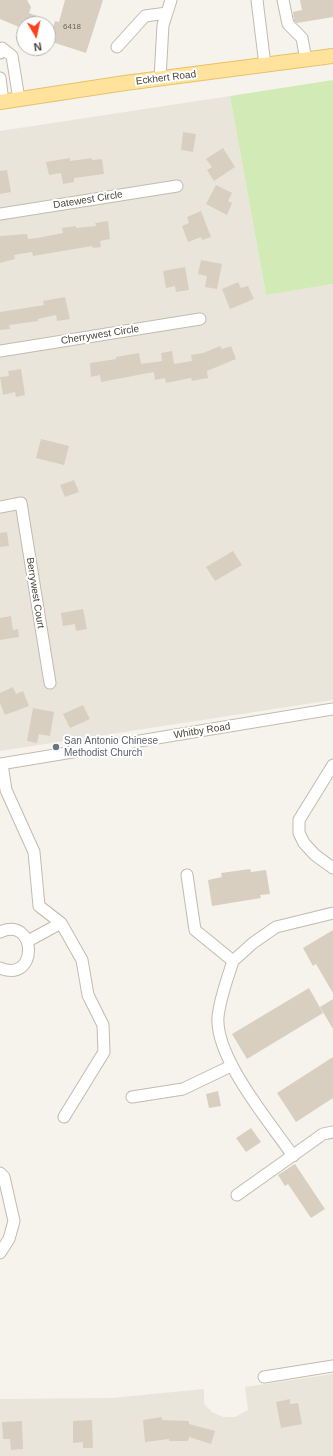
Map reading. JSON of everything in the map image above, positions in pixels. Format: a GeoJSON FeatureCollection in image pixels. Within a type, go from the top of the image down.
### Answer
{"type":"FeatureCollection","features":[{"type":"Feature","properties":{"kind":"main road","name":"Eckhert Road"},"geometry":{"type":"LineString","coordinates":[[2,102],[160,78],[333,56]]}},
{"type":"Feature","properties":{"kind":"street"},"geometry":{"type":"LineString","coordinates":[[160,78],[160,44],[171,0]]}},
{"type":"Feature","properties":{"kind":"street"},"geometry":{"type":"LineString","coordinates":[[257,0],[265,65]]}},
{"type":"Feature","properties":{"kind":"street"},"geometry":{"type":"LineString","coordinates":[[283,0],[288,24],[302,38],[306,60]]}},
{"type":"Feature","properties":{"kind":"street"},"geometry":{"type":"LineString","coordinates":[[117,47],[145,16],[167,13]]}},
{"type":"Feature","properties":{"kind":"street"},"geometry":{"type":"LineString","coordinates":[[0,37],[1,51],[12,56],[19,99]]}},
{"type":"Feature","properties":{"kind":"street"},"geometry":{"type":"LineString","coordinates":[[0,78],[2,102]]}},
{"type":"Feature","properties":{"kind":"street","name":"Datewest Circle"},"geometry":{"type":"LineString","coordinates":[[0,214],[177,186]]}},
{"type":"Feature","properties":{"kind":"street","name":"Cherrywest Circle"},"geometry":{"type":"LineString","coordinates":[[0,351],[200,319]]}},
{"type":"Feature","properties":{"kind":"street","name":"Berrywest Court"},"geometry":{"type":"LineString","coordinates":[[0,507],[21,503],[50,683]]}},
{"type":"Feature","properties":{"kind":"street","name":"Whitby Road"},"geometry":{"type":"LineString","coordinates":[[1,764],[333,709]]}},
{"type":"Feature","properties":{"kind":"street"},"geometry":{"type":"LineString","coordinates":[[1,764],[6,790],[34,852],[39,906],[61,923],[82,960],[88,995],[103,1025],[104,1052],[64,1117]]}},
{"type":"Feature","properties":{"kind":"street"},"geometry":{"type":"LineString","coordinates":[[333,765],[299,820],[299,832],[304,843],[315,855],[333,868]]}},
{"type":"Feature","properties":{"kind":"street"},"geometry":{"type":"LineString","coordinates":[[187,875],[195,930],[233,961]]}},
{"type":"Feature","properties":{"kind":"street"},"geometry":{"type":"LineString","coordinates":[[293,1156],[231,1066],[222,1043],[218,1018],[223,990],[233,961],[253,943],[276,927],[333,913]]}},
{"type":"Feature","properties":{"kind":"street"},"geometry":{"type":"LineString","coordinates":[[28,941],[61,923]]}},
{"type":"Feature","properties":{"kind":"street"},"geometry":{"type":"LineString","coordinates":[[0,932],[11,929],[18,931],[28,941],[29,954],[23,965],[11,970],[0,968]]}},
{"type":"Feature","properties":{"kind":"street"},"geometry":{"type":"LineString","coordinates":[[132,1097],[183,1089],[231,1066]]}},
{"type":"Feature","properties":{"kind":"street"},"geometry":{"type":"LineString","coordinates":[[237,1195],[323,1134],[333,1132]]}},
{"type":"Feature","properties":{"kind":"street"},"geometry":{"type":"LineString","coordinates":[[0,1173],[4,1177],[14,1221],[4,1239],[0,1254]]}},
{"type":"Feature","properties":{"kind":"street"},"geometry":{"type":"LineString","coordinates":[[264,1377],[333,1366]]}},
{"type":"Feature","properties":{"kind":"shaded area"},"geometry":{"type":"Polygon","coordinates":[[[230,96],[266,295],[333,284],[333,700],[0,751],[0,131],[230,96]]]}},
{"type":"Feature","properties":{"kind":"shaded area"},"geometry":{"type":"Polygon","coordinates":[[[333,1374],[333,1456],[0,1456],[0,1399],[112,1398],[204,1389],[204,1404],[212,1412],[223,1417],[235,1417],[248,1410],[245,1387],[333,1374]]]}},
{"type":"Feature","properties":{"kind":"green space"},"geometry":{"type":"Polygon","coordinates":[[[333,80],[333,284],[266,295],[230,96],[333,80]]]}},
{"type":"Feature","properties":{"kind":"building"},"geometry":{"type":"Polygon","coordinates":[[[0,0],[27,0],[31,7],[29,13],[37,16],[16,16],[16,26],[0,19],[0,0]]]}},
{"type":"Feature","properties":{"kind":"building"},"geometry":{"type":"Polygon","coordinates":[[[65,0],[103,0],[86,53],[56,43],[56,21],[59,22],[65,0]]]}},
{"type":"Feature","properties":{"kind":"building"},"geometry":{"type":"Polygon","coordinates":[[[300,0],[333,0],[333,17],[297,23],[294,21],[293,12],[302,10],[300,0]]]}},
{"type":"Feature","properties":{"kind":"building"},"geometry":{"type":"Polygon","coordinates":[[[183,132],[196,134],[193,152],[181,150],[183,132]]]}},
{"type":"Feature","properties":{"kind":"building"},"geometry":{"type":"Polygon","coordinates":[[[223,148],[235,167],[214,181],[207,170],[212,167],[206,159],[223,148]]]}},
{"type":"Feature","properties":{"kind":"building"},"geometry":{"type":"Polygon","coordinates":[[[70,158],[70,161],[92,158],[92,160],[102,159],[104,174],[74,178],[74,182],[63,184],[61,173],[49,175],[46,162],[70,158]]]}},
{"type":"Feature","properties":{"kind":"building"},"geometry":{"type":"Polygon","coordinates":[[[7,170],[11,192],[0,194],[0,171],[7,170]]]}},
{"type":"Feature","properties":{"kind":"building"},"geometry":{"type":"Polygon","coordinates":[[[216,185],[232,193],[228,201],[232,203],[227,215],[206,204],[216,185]]]}},
{"type":"Feature","properties":{"kind":"building"},"geometry":{"type":"Polygon","coordinates":[[[201,211],[211,237],[202,240],[201,237],[188,242],[182,226],[189,223],[187,217],[201,211]]]}},
{"type":"Feature","properties":{"kind":"building"},"geometry":{"type":"Polygon","coordinates":[[[108,221],[110,239],[100,241],[101,247],[93,248],[92,246],[33,256],[32,252],[14,255],[15,259],[0,263],[0,236],[27,234],[28,239],[37,238],[63,233],[62,228],[96,226],[95,223],[108,221]]]}},
{"type":"Feature","properties":{"kind":"building"},"geometry":{"type":"Polygon","coordinates":[[[201,260],[222,264],[217,289],[205,287],[207,276],[198,274],[201,260]]]}},
{"type":"Feature","properties":{"kind":"building"},"geometry":{"type":"Polygon","coordinates":[[[185,267],[189,290],[176,292],[175,286],[166,288],[163,271],[185,267]]]}},
{"type":"Feature","properties":{"kind":"building"},"geometry":{"type":"Polygon","coordinates":[[[238,282],[241,288],[248,286],[254,299],[230,309],[222,289],[238,282]]]}},
{"type":"Feature","properties":{"kind":"building"},"geometry":{"type":"Polygon","coordinates":[[[65,297],[70,319],[57,321],[56,315],[38,319],[38,321],[9,325],[10,329],[0,330],[0,312],[44,305],[43,301],[65,297]]]}},
{"type":"Feature","properties":{"kind":"building"},"geometry":{"type":"Polygon","coordinates":[[[220,346],[222,349],[231,346],[236,359],[207,371],[208,378],[192,381],[191,378],[166,383],[165,378],[155,380],[154,372],[101,382],[100,375],[91,377],[90,363],[116,359],[116,357],[139,353],[141,364],[162,361],[161,353],[172,351],[174,364],[192,361],[191,355],[203,353],[220,346]]]}},
{"type":"Feature","properties":{"kind":"building"},"geometry":{"type":"Polygon","coordinates":[[[21,369],[25,395],[16,397],[15,392],[3,395],[0,377],[9,376],[8,371],[21,369]]]}},
{"type":"Feature","properties":{"kind":"building"},"geometry":{"type":"Polygon","coordinates":[[[41,439],[69,446],[64,465],[36,458],[41,439]]]}},
{"type":"Feature","properties":{"kind":"building"},"geometry":{"type":"Polygon","coordinates":[[[74,480],[79,492],[65,497],[60,485],[74,480]]]}},
{"type":"Feature","properties":{"kind":"building"},"geometry":{"type":"Polygon","coordinates":[[[7,532],[9,546],[0,547],[0,533],[7,532]]]}},
{"type":"Feature","properties":{"kind":"building"},"geometry":{"type":"Polygon","coordinates":[[[233,551],[242,565],[215,581],[206,567],[233,551]]]}},
{"type":"Feature","properties":{"kind":"building"},"geometry":{"type":"Polygon","coordinates":[[[83,609],[87,629],[76,631],[75,624],[63,626],[61,613],[83,609]]]}},
{"type":"Feature","properties":{"kind":"building"},"geometry":{"type":"Polygon","coordinates":[[[11,616],[13,630],[18,629],[19,637],[0,640],[0,618],[11,616]]]}},
{"type":"Feature","properties":{"kind":"building"},"geometry":{"type":"Polygon","coordinates":[[[13,687],[16,694],[23,691],[29,706],[5,715],[0,703],[0,693],[13,687]]]}},
{"type":"Feature","properties":{"kind":"building"},"geometry":{"type":"Polygon","coordinates":[[[83,705],[90,719],[70,728],[63,714],[83,705]]]}},
{"type":"Feature","properties":{"kind":"building"},"geometry":{"type":"Polygon","coordinates":[[[33,708],[54,712],[50,736],[39,734],[37,743],[27,741],[33,708]]]}},
{"type":"Feature","properties":{"kind":"building"},"geometry":{"type":"Polygon","coordinates":[[[250,869],[251,872],[266,870],[270,894],[260,895],[261,898],[212,906],[208,880],[222,877],[221,873],[250,869]]]}},
{"type":"Feature","properties":{"kind":"building"},"geometry":{"type":"Polygon","coordinates":[[[333,930],[333,993],[316,964],[313,966],[303,948],[333,930]]]}},
{"type":"Feature","properties":{"kind":"building"},"geometry":{"type":"Polygon","coordinates":[[[309,988],[323,1013],[247,1059],[232,1034],[309,988]]]}},
{"type":"Feature","properties":{"kind":"building"},"geometry":{"type":"Polygon","coordinates":[[[333,999],[333,1029],[320,1007],[333,999]]]}},
{"type":"Feature","properties":{"kind":"building"},"geometry":{"type":"Polygon","coordinates":[[[333,1057],[333,1098],[296,1122],[277,1093],[333,1057]]]}},
{"type":"Feature","properties":{"kind":"building"},"geometry":{"type":"Polygon","coordinates":[[[218,1091],[221,1106],[209,1108],[206,1094],[218,1091]]]}},
{"type":"Feature","properties":{"kind":"building"},"geometry":{"type":"Polygon","coordinates":[[[251,1128],[261,1142],[246,1152],[236,1138],[251,1128]]]}},
{"type":"Feature","properties":{"kind":"building"},"geometry":{"type":"Polygon","coordinates":[[[295,1164],[325,1209],[311,1218],[288,1184],[285,1186],[278,1175],[295,1164]]]}},
{"type":"Feature","properties":{"kind":"building"},"geometry":{"type":"Polygon","coordinates":[[[290,1399],[290,1404],[298,1403],[302,1424],[281,1428],[276,1402],[290,1399]]]}},
{"type":"Feature","properties":{"kind":"building"},"geometry":{"type":"Polygon","coordinates":[[[162,1417],[162,1420],[189,1421],[189,1424],[215,1431],[211,1444],[189,1437],[188,1441],[169,1441],[169,1439],[145,1442],[143,1420],[162,1417]]]}},
{"type":"Feature","properties":{"kind":"building"},"geometry":{"type":"Polygon","coordinates":[[[92,1420],[93,1448],[83,1448],[83,1442],[73,1443],[73,1421],[92,1420]]]}},
{"type":"Feature","properties":{"kind":"building"},"geometry":{"type":"Polygon","coordinates":[[[22,1421],[23,1449],[11,1450],[10,1439],[3,1439],[2,1422],[22,1421]]]}},
{"type":"Feature","properties":{"kind":"place","name":"San Antonio Chinese Methodist Church"},"geometry":{"type":"Point","coordinates":[56,747]}}]}
